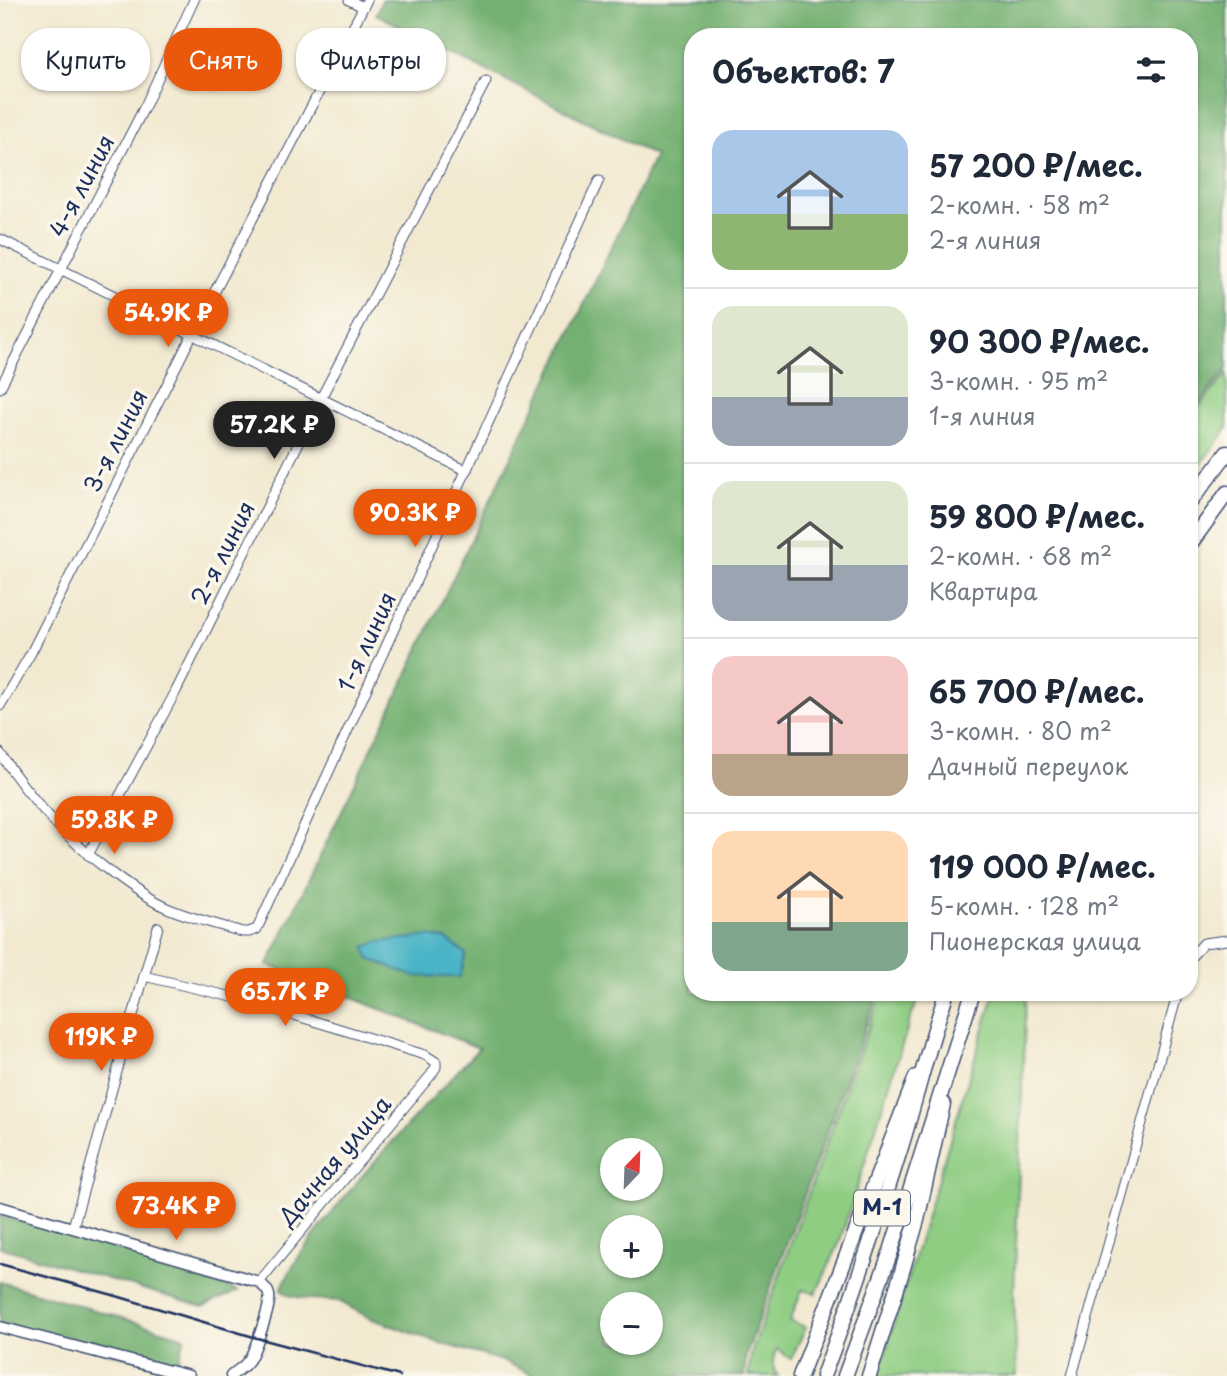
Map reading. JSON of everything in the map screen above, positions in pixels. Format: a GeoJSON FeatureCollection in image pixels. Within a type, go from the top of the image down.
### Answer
{"type":"FeatureCollection","features":[{"type":"Feature","properties":{"kind":"main road"},"geometry":{"type":"LineString","coordinates":[[1198,491],[1227,453]]}},
{"type":"Feature","properties":{"kind":"main road"},"geometry":{"type":"LineString","coordinates":[[1198,533],[1227,493]]}},
{"type":"Feature","properties":{"kind":"main road","name":"М-1"},"geometry":{"type":"LineString","coordinates":[[823,1376],[871,1245],[944,1001]]}},
{"type":"Feature","properties":{"kind":"main road","name":"М-1"},"geometry":{"type":"LineString","coordinates":[[845,1376],[891,1251],[971,1001]]}},
{"type":"Feature","properties":{"kind":"main road"},"geometry":{"type":"LineString","coordinates":[[801,1374],[932,1037]]}},
{"type":"Feature","properties":{"kind":"main road"},"geometry":{"type":"LineString","coordinates":[[869,1376],[917,1220],[957,1045]]}},
{"type":"Feature","properties":{"kind":"street","name":"4-я линия"},"geometry":{"type":"LineString","coordinates":[[0,388],[146,104],[194,0]]}},
{"type":"Feature","properties":{"kind":"street"},"geometry":{"type":"LineString","coordinates":[[349,0],[365,4]]}},
{"type":"Feature","properties":{"kind":"street","name":"3-я линия"},"geometry":{"type":"LineString","coordinates":[[0,706],[31,653],[192,335],[365,4]]}},
{"type":"Feature","properties":{"kind":"street","name":"2-я линия"},"geometry":{"type":"LineString","coordinates":[[88,855],[176,691],[321,398],[486,80]]}},
{"type":"Feature","properties":{"kind":"street","name":"1-я линия"},"geometry":{"type":"LineString","coordinates":[[88,855],[136,891],[165,907],[242,932],[257,929],[599,180]]}},
{"type":"Feature","properties":{"kind":"street"},"geometry":{"type":"LineString","coordinates":[[0,239],[467,471]]}},
{"type":"Feature","properties":{"kind":"street"},"geometry":{"type":"LineString","coordinates":[[0,753],[43,812],[88,855]]}},
{"type":"Feature","properties":{"kind":"street"},"geometry":{"type":"LineString","coordinates":[[73,1227],[158,927]]}},
{"type":"Feature","properties":{"kind":"street"},"geometry":{"type":"LineString","coordinates":[[1198,949],[1204,943],[1227,940]]}},
{"type":"Feature","properties":{"kind":"street","name":"Дачная улица"},"geometry":{"type":"LineString","coordinates":[[144,976],[245,1000],[425,1055],[436,1062],[431,1075],[259,1282]]}},
{"type":"Feature","properties":{"kind":"street"},"geometry":{"type":"LineString","coordinates":[[1072,1376],[1176,1001]]}},
{"type":"Feature","properties":{"kind":"street"},"geometry":{"type":"LineString","coordinates":[[0,1207],[259,1282],[266,1289],[270,1300],[267,1315],[249,1360],[231,1376]]}},
{"type":"Feature","properties":{"kind":"street"},"geometry":{"type":"LineString","coordinates":[[0,1327],[183,1376]]}},
{"type":"Feature","properties":{"kind":"green space"},"geometry":{"type":"Polygon","coordinates":[[[382,0],[1227,0],[1227,369],[1198,405],[1198,28],[684,28],[684,1001],[875,1001],[746,1355],[744,1376],[535,1376],[503,1361],[440,1343],[370,1318],[339,1301],[291,1296],[281,1290],[303,1250],[349,1192],[479,1048],[268,965],[655,156],[446,50],[446,28],[404,28],[376,14],[382,0]]]}},
{"type":"Feature","properties":{"kind":"green space"},"geometry":{"type":"Polygon","coordinates":[[[1227,373],[1227,429],[1198,467],[1198,407],[1227,373]]]}},
{"type":"Feature","properties":{"kind":"green space"},"geometry":{"type":"Polygon","coordinates":[[[878,1001],[917,1001],[839,1244],[816,1293],[802,1290],[790,1321],[806,1327],[791,1359],[777,1349],[773,1362],[778,1376],[748,1376],[751,1354],[878,1001]]]}},
{"type":"Feature","properties":{"kind":"green space"},"geometry":{"type":"Polygon","coordinates":[[[992,1001],[1026,1001],[1014,1294],[1017,1376],[878,1376],[992,1001]]]}},
{"type":"Feature","properties":{"kind":"green space"},"geometry":{"type":"Polygon","coordinates":[[[0,1216],[115,1248],[238,1291],[203,1307],[0,1247],[0,1216]]]}},
{"type":"Feature","properties":{"kind":"green space"},"geometry":{"type":"Polygon","coordinates":[[[0,1282],[185,1337],[176,1370],[0,1323],[0,1282]]]}},
{"type":"Feature","properties":{"kind":"water"},"geometry":{"type":"Polygon","coordinates":[[[429,936],[446,939],[466,954],[460,977],[413,976],[369,959],[365,947],[378,942],[429,936]]]}},
{"type":"Feature","properties":{"kind":"railway"},"geometry":{"type":"LineString","coordinates":[[0,1264],[400,1376]]}}]}
